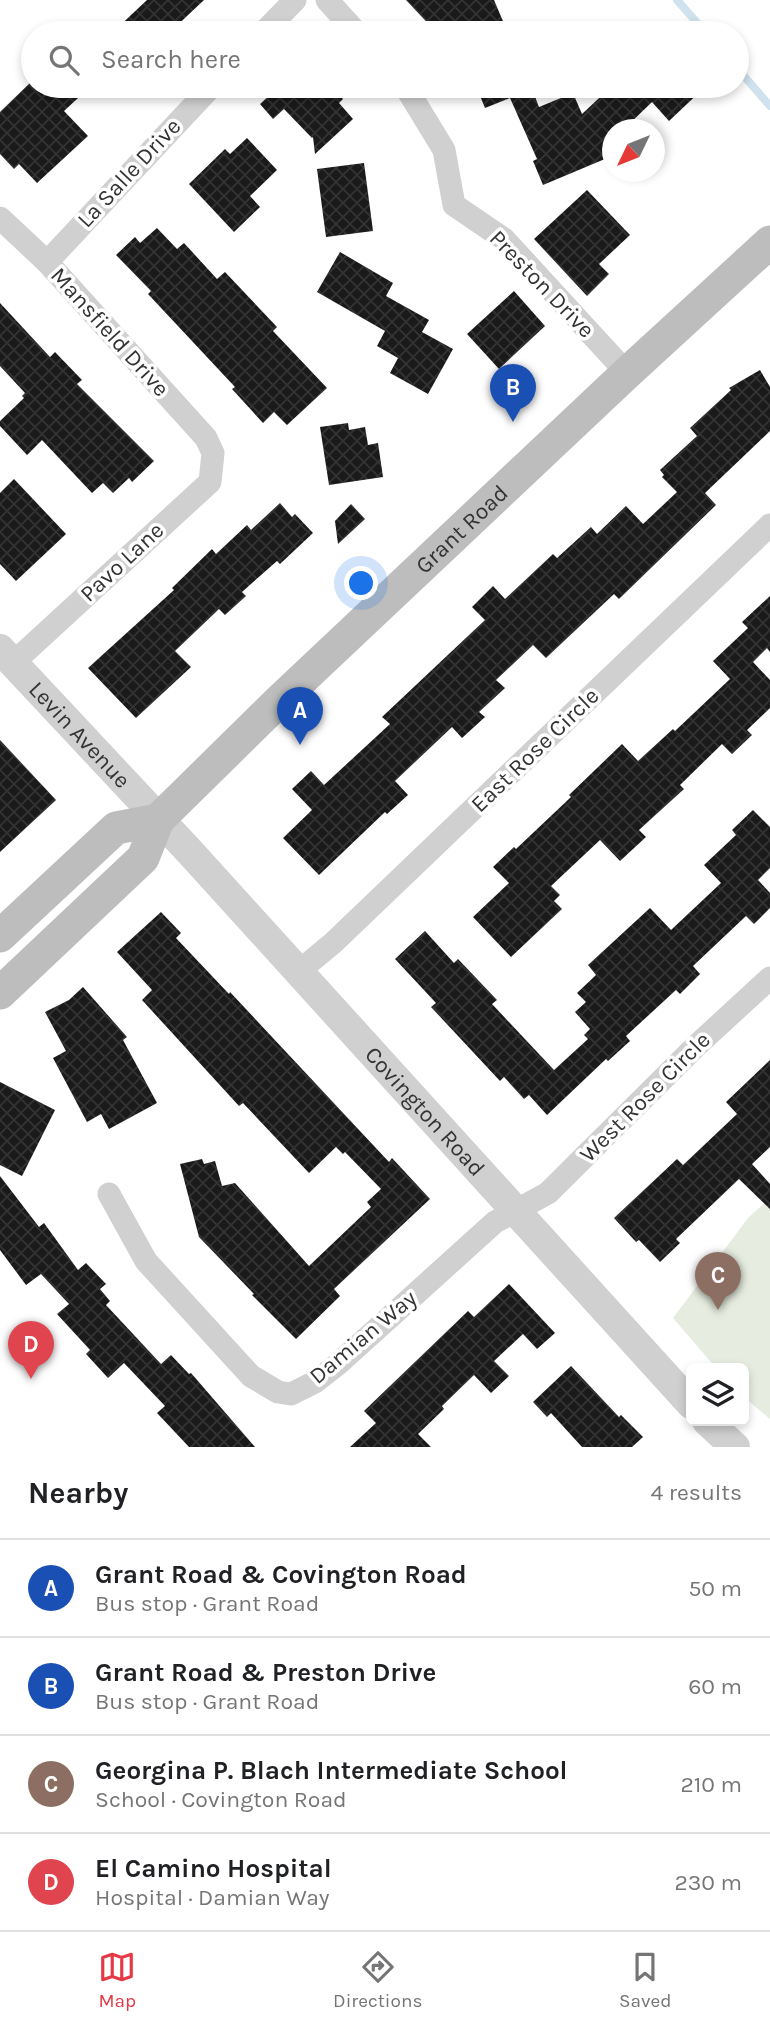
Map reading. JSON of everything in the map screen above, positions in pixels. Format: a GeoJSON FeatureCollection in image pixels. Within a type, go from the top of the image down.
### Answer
{"type":"FeatureCollection","features":[{"type":"Feature","properties":{"kind":"main road","name":"Grant Road"},"geometry":{"type":"LineString","coordinates":[[0,993],[143,858],[158,820],[278,702],[770,242]]}},
{"type":"Feature","properties":{"kind":"main road"},"geometry":{"type":"LineString","coordinates":[[0,936],[116,828],[158,820]]}},
{"type":"Feature","properties":{"kind":"street"},"geometry":{"type":"LineString","coordinates":[[275,21],[295,0]]}},
{"type":"Feature","properties":{"kind":"street"},"geometry":{"type":"LineString","coordinates":[[327,0],[346,21]]}},
{"type":"Feature","properties":{"kind":"street","name":"La Salle Drive"},"geometry":{"type":"LineString","coordinates":[[47,262],[201,98]]}},
{"type":"Feature","properties":{"kind":"street","name":"Preston Drive"},"geometry":{"type":"LineString","coordinates":[[412,98],[444,150],[454,205],[505,239],[627,373]]}},
{"type":"Feature","properties":{"kind":"street","name":"Mansfield Drive"},"geometry":{"type":"LineString","coordinates":[[0,218],[47,262],[206,438],[213,453]]}},
{"type":"Feature","properties":{"kind":"street","name":"Pavo Lane"},"geometry":{"type":"LineString","coordinates":[[7,656],[210,482],[213,453]]}},
{"type":"Feature","properties":{"kind":"street","name":"East Rose Circle"},"geometry":{"type":"LineString","coordinates":[[298,972],[343,933],[770,525]]}},
{"type":"Feature","properties":{"kind":"street","name":"Levin Avenue"},"geometry":{"type":"LineString","coordinates":[[7,656],[158,820]]}},
{"type":"Feature","properties":{"kind":"street","name":"Covington Road"},"geometry":{"type":"LineString","coordinates":[[158,820],[517,1210],[686,1398]]}},
{"type":"Feature","properties":{"kind":"street","name":"West Rose Circle"},"geometry":{"type":"LineString","coordinates":[[517,1210],[548,1193],[695,1047],[770,978]]}},
{"type":"Feature","properties":{"kind":"street","name":"Damian Way"},"geometry":{"type":"LineString","coordinates":[[109,1194],[146,1261],[251,1376],[278,1392],[291,1394],[315,1382],[338,1364],[495,1222],[517,1210]]}},
{"type":"Feature","properties":{"kind":"shaded area"},"geometry":{"type":"Polygon","coordinates":[[[770,1198],[770,1419],[749,1401],[749,1363],[712,1363],[673,1318],[748,1218],[770,1198]]]}},
{"type":"Feature","properties":{"kind":"building"},"geometry":{"type":"Polygon","coordinates":[[[147,0],[204,0],[182,21],[125,21],[147,0]]]}},
{"type":"Feature","properties":{"kind":"building"},"geometry":{"type":"Polygon","coordinates":[[[406,0],[494,0],[503,21],[426,21],[406,0]]]}},
{"type":"Feature","properties":{"kind":"building"},"geometry":{"type":"Polygon","coordinates":[[[21,92],[21,98],[78,98],[64,111],[88,136],[37,183],[19,164],[14,169],[0,154],[0,112],[21,92]]]}},
{"type":"Feature","properties":{"kind":"building"},"geometry":{"type":"Polygon","coordinates":[[[267,98],[342,98],[339,103],[353,119],[315,154],[313,137],[284,109],[273,119],[260,104],[267,98]]]}},
{"type":"Feature","properties":{"kind":"building"},"geometry":{"type":"Polygon","coordinates":[[[481,98],[510,98],[485,108],[481,98]]]}},
{"type":"Feature","properties":{"kind":"building"},"geometry":{"type":"Polygon","coordinates":[[[510,98],[536,98],[539,107],[561,98],[575,98],[582,114],[599,98],[693,98],[669,121],[652,102],[634,119],[602,119],[602,160],[543,185],[533,161],[537,159],[510,98]]]}},
{"type":"Feature","properties":{"kind":"building"},"geometry":{"type":"Polygon","coordinates":[[[247,138],[277,170],[250,196],[260,207],[234,232],[189,184],[225,149],[230,154],[247,138]]]}},
{"type":"Feature","properties":{"kind":"building"},"geometry":{"type":"Polygon","coordinates":[[[364,163],[373,231],[326,237],[317,169],[364,163]]]}},
{"type":"Feature","properties":{"kind":"building"},"geometry":{"type":"Polygon","coordinates":[[[587,190],[630,235],[599,264],[609,274],[587,296],[534,239],[587,190]]]}},
{"type":"Feature","properties":{"kind":"building"},"geometry":{"type":"Polygon","coordinates":[[[157,228],[177,249],[184,243],[217,279],[225,272],[277,327],[273,331],[327,388],[287,425],[274,412],[263,423],[232,389],[235,387],[148,294],[151,291],[116,255],[135,237],[140,243],[157,228]]]}},
{"type":"Feature","properties":{"kind":"building"},"geometry":{"type":"Polygon","coordinates":[[[340,252],[393,283],[386,296],[429,320],[422,332],[453,349],[428,394],[390,373],[398,358],[377,346],[385,331],[317,292],[340,252]]]}},
{"type":"Feature","properties":{"kind":"building"},"geometry":{"type":"Polygon","coordinates":[[[514,291],[545,326],[499,369],[467,334],[514,291]]]}},
{"type":"Feature","properties":{"kind":"building"},"geometry":{"type":"Polygon","coordinates":[[[0,303],[50,357],[55,352],[82,380],[77,384],[154,461],[132,482],[129,478],[113,493],[103,483],[92,493],[42,440],[27,455],[0,426],[0,421],[24,398],[22,396],[25,393],[0,366],[0,303]]]}},
{"type":"Feature","properties":{"kind":"building"},"geometry":{"type":"Polygon","coordinates":[[[760,370],[770,387],[770,431],[705,493],[716,505],[619,599],[614,594],[546,658],[533,645],[496,680],[505,688],[479,712],[485,717],[462,738],[452,727],[395,781],[408,795],[387,814],[385,812],[319,875],[283,838],[312,810],[292,789],[311,771],[324,785],[390,724],[382,717],[485,620],[472,607],[493,586],[505,599],[553,554],[557,558],[591,527],[597,534],[626,506],[643,524],[677,492],[662,477],[664,475],[660,470],[697,436],[690,428],[731,390],[729,388],[760,370]]]}},
{"type":"Feature","properties":{"kind":"building"},"geometry":{"type":"Polygon","coordinates":[[[348,423],[349,430],[365,427],[368,445],[378,443],[383,477],[329,485],[320,427],[348,423]]]}},
{"type":"Feature","properties":{"kind":"building"},"geometry":{"type":"Polygon","coordinates":[[[14,479],[66,534],[16,581],[0,564],[0,493],[14,479]]]}},
{"type":"Feature","properties":{"kind":"building"},"geometry":{"type":"Polygon","coordinates":[[[280,503],[292,517],[295,514],[313,533],[280,564],[277,561],[242,592],[246,596],[225,615],[219,609],[175,651],[191,667],[136,718],[88,668],[174,590],[172,588],[212,549],[216,554],[247,525],[251,530],[280,503]]]}},
{"type":"Feature","properties":{"kind":"building"},"geometry":{"type":"Polygon","coordinates":[[[351,504],[365,519],[338,544],[335,521],[351,504]]]}},
{"type":"Feature","properties":{"kind":"building"},"geometry":{"type":"Polygon","coordinates":[[[770,596],[770,652],[767,648],[753,662],[770,680],[770,708],[747,730],[752,735],[732,754],[722,744],[680,785],[684,789],[639,830],[646,837],[620,861],[600,840],[551,886],[560,895],[554,901],[562,909],[511,957],[473,917],[509,883],[493,867],[571,797],[569,795],[622,744],[638,761],[673,729],[675,731],[730,679],[713,661],[748,628],[742,622],[770,596]]]}},
{"type":"Feature","properties":{"kind":"building"},"geometry":{"type":"Polygon","coordinates":[[[0,740],[56,800],[0,852],[0,740]]]}},
{"type":"Feature","properties":{"kind":"building"},"geometry":{"type":"Polygon","coordinates":[[[753,810],[770,827],[770,868],[758,880],[770,893],[770,908],[754,924],[746,916],[693,966],[700,974],[680,994],[676,990],[626,1036],[630,1041],[608,1061],[606,1059],[547,1115],[529,1095],[524,1099],[504,1077],[500,1081],[431,1007],[436,1003],[395,959],[425,931],[454,963],[458,959],[497,1000],[492,1004],[554,1070],[588,1039],[584,1035],[590,1029],[575,1012],[586,1002],[577,993],[596,975],[588,965],[650,908],[671,930],[721,883],[704,865],[736,835],[732,830],[753,810]]]}},
{"type":"Feature","properties":{"kind":"building"},"geometry":{"type":"Polygon","coordinates":[[[161,912],[181,933],[176,938],[389,1162],[392,1158],[430,1199],[334,1289],[340,1296],[296,1339],[199,1237],[180,1164],[202,1159],[204,1164],[215,1161],[222,1186],[235,1183],[309,1266],[371,1207],[367,1202],[381,1189],[345,1152],[343,1154],[336,1147],[309,1173],[243,1103],[239,1106],[142,1000],[152,990],[117,952],[161,912]]]}},
{"type":"Feature","properties":{"kind":"building"},"geometry":{"type":"Polygon","coordinates":[[[83,987],[127,1037],[123,1040],[157,1103],[109,1129],[101,1114],[87,1122],[53,1058],[66,1051],[45,1012],[69,1000],[83,987]]]}},
{"type":"Feature","properties":{"kind":"building"},"geometry":{"type":"Polygon","coordinates":[[[770,1060],[770,1147],[752,1164],[770,1184],[770,1209],[739,1179],[676,1239],[680,1243],[660,1262],[639,1240],[636,1242],[614,1218],[677,1159],[683,1165],[737,1114],[726,1102],[770,1060]]]}},
{"type":"Feature","properties":{"kind":"building"},"geometry":{"type":"Polygon","coordinates":[[[0,1082],[55,1110],[22,1176],[0,1165],[0,1082]]]}},
{"type":"Feature","properties":{"kind":"building"},"geometry":{"type":"Polygon","coordinates":[[[0,1176],[39,1227],[44,1223],[78,1270],[86,1263],[106,1284],[100,1289],[110,1301],[106,1305],[161,1364],[171,1355],[191,1373],[255,1447],[189,1447],[157,1413],[165,1406],[124,1363],[108,1378],[86,1354],[90,1350],[57,1314],[69,1304],[41,1274],[26,1285],[0,1250],[0,1176]]]}},
{"type":"Feature","properties":{"kind":"building"},"geometry":{"type":"Polygon","coordinates":[[[509,1284],[555,1333],[537,1349],[523,1334],[494,1361],[509,1376],[491,1393],[474,1375],[418,1434],[431,1447],[350,1447],[376,1423],[364,1411],[468,1311],[474,1317],[509,1284]]]}},
{"type":"Feature","properties":{"kind":"building"},"geometry":{"type":"Polygon","coordinates":[[[571,1366],[619,1417],[621,1415],[643,1437],[632,1447],[582,1447],[551,1413],[547,1417],[533,1402],[571,1366]]]}},
{"type":"Feature","properties":{"kind":"waterway"},"geometry":{"type":"LineString","coordinates":[[677,0],[695,21]]}},
{"type":"Feature","properties":{"kind":"waterway"},"geometry":{"type":"LineString","coordinates":[[749,82],[770,106]]}},
{"type":"Feature","properties":{"kind":"place","name":"Grant Road & Preston Drive"},"geometry":{"type":"Point","coordinates":[513,422]}},
{"type":"Feature","properties":{"kind":"place","name":"Grant Road & Covington Road"},"geometry":{"type":"Point","coordinates":[300,745]}},
{"type":"Feature","properties":{"kind":"place","name":"Georgina P. Blach Intermediate School"},"geometry":{"type":"Point","coordinates":[718,1310]}},
{"type":"Feature","properties":{"kind":"place","name":"El Camino Hospital"},"geometry":{"type":"Point","coordinates":[31,1379]}}]}
